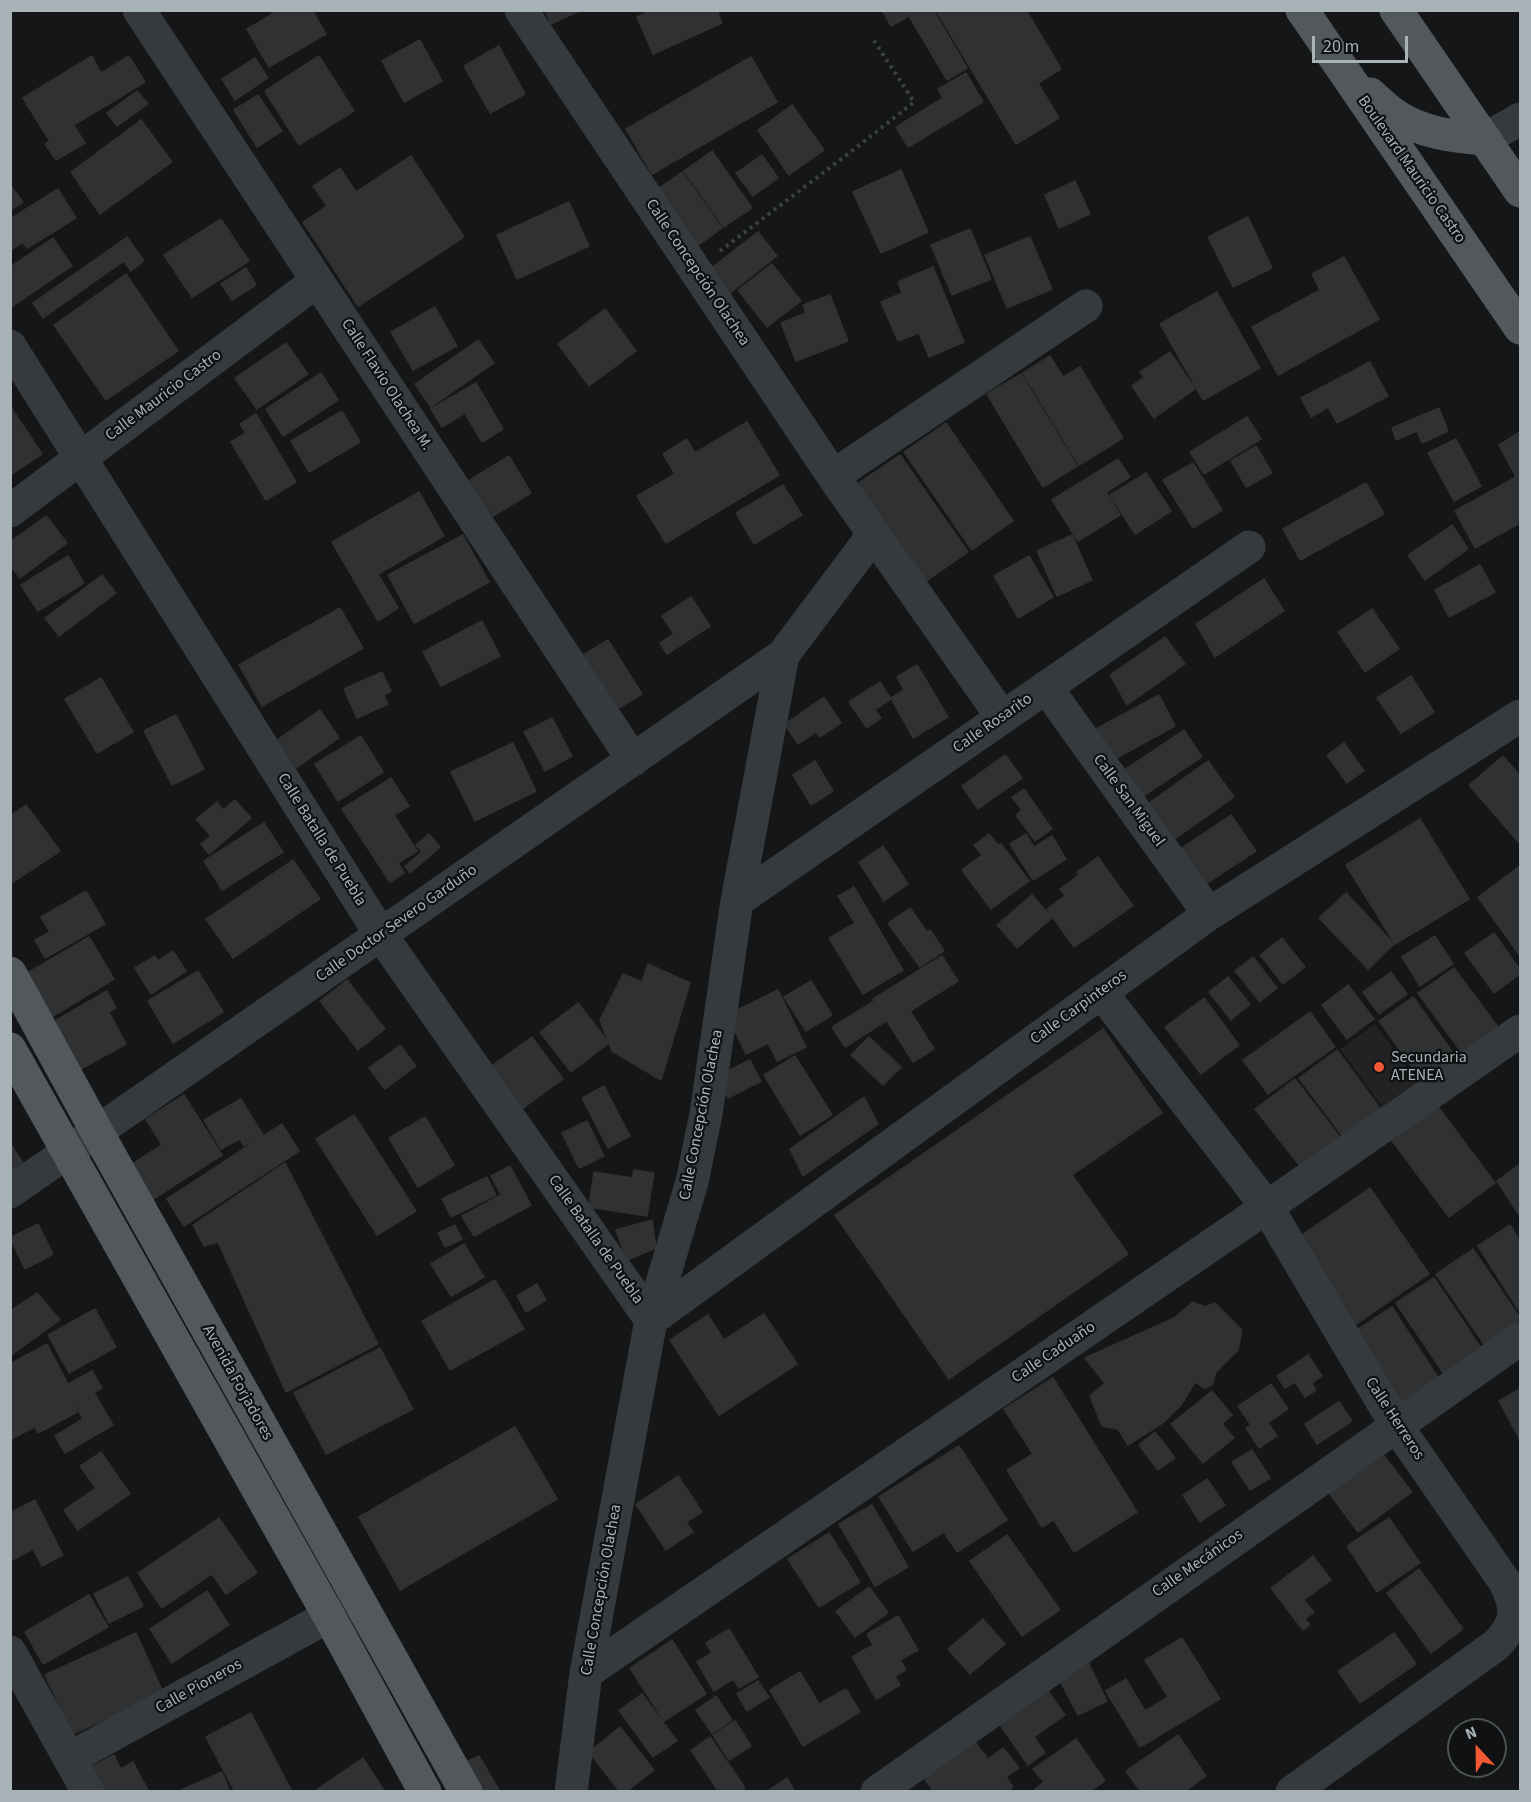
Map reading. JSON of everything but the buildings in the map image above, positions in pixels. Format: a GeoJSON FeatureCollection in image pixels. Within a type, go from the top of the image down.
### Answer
{"type":"FeatureCollection","features":[{"type":"Feature","properties":{"kind":"main road","name":"Boulevard Mauricio Castro"},"geometry":{"type":"LineString","coordinates":[[1302,10],[1521,328]]}},
{"type":"Feature","properties":{"kind":"main road"},"geometry":{"type":"LineString","coordinates":[[1396,10],[1521,191]]}},
{"type":"Feature","properties":{"kind":"main road"},"geometry":{"type":"LineString","coordinates":[[1345,74],[1395,116],[1410,123],[1445,134],[1485,139]]}},
{"type":"Feature","properties":{"kind":"main road","name":"Avenida Forjadores"},"geometry":{"type":"LineString","coordinates":[[10,973],[466,1791]]}},
{"type":"Feature","properties":{"kind":"main road","name":"Avenida Forjadores"},"geometry":{"type":"LineString","coordinates":[[10,1049],[425,1791]]}},
{"type":"Feature","properties":{"kind":"street","name":"Calle Flavio Olachea M."},"geometry":{"type":"LineString","coordinates":[[140,10],[633,760]]}},
{"type":"Feature","properties":{"kind":"street","name":"Calle Concepción Olachea"},"geometry":{"type":"LineString","coordinates":[[521,10],[833,476],[1002,717]]}},
{"type":"Feature","properties":{"kind":"street"},"geometry":{"type":"LineString","coordinates":[[1485,139],[1521,119]]}},
{"type":"Feature","properties":{"kind":"street","name":"Calle Mauricio Castro"},"geometry":{"type":"LineString","coordinates":[[10,511],[317,281]]}},
{"type":"Feature","properties":{"kind":"street"},"geometry":{"type":"LineString","coordinates":[[833,476],[1086,306]]}},
{"type":"Feature","properties":{"kind":"street","name":"Calle Batalla de Puebla"},"geometry":{"type":"LineString","coordinates":[[10,346],[381,935],[651,1320]]}},
{"type":"Feature","properties":{"kind":"street","name":"Calle Concepción Olachea"},"geometry":{"type":"LineString","coordinates":[[570,1791],[586,1673],[651,1320],[692,1182],[706,1114],[737,901],[783,655],[874,534]]}},
{"type":"Feature","properties":{"kind":"street","name":"Calle Rosarito"},"geometry":{"type":"LineString","coordinates":[[737,901],[1249,547]]}},
{"type":"Feature","properties":{"kind":"street","name":"Calle Doctor Severo Garduño"},"geometry":{"type":"LineString","coordinates":[[10,1192],[783,655]]}},
{"type":"Feature","properties":{"kind":"street","name":"Calle San Miguel"},"geometry":{"type":"LineString","coordinates":[[1046,687],[1209,914]]}},
{"type":"Feature","properties":{"kind":"street","name":"Calle Carpinteros"},"geometry":{"type":"LineString","coordinates":[[651,1320],[1209,914],[1521,716]]}},
{"type":"Feature","properties":{"kind":"street","name":"Calle Herreros"},"geometry":{"type":"LineString","coordinates":[[1101,992],[1267,1207],[1396,1425],[1505,1582],[1515,1609],[1513,1623],[1496,1645],[1292,1791]]}},
{"type":"Feature","properties":{"kind":"street","name":"Calle Caduaño"},"geometry":{"type":"LineString","coordinates":[[586,1673],[1521,1031]]}},
{"type":"Feature","properties":{"kind":"street","name":"Calle Mecánicos"},"geometry":{"type":"LineString","coordinates":[[877,1791],[1521,1339]]}},
{"type":"Feature","properties":{"kind":"street","name":"Calle Pioneros"},"geometry":{"type":"LineString","coordinates":[[70,1758],[328,1616]]}},
{"type":"Feature","properties":{"kind":"street"},"geometry":{"type":"LineString","coordinates":[[10,1652],[88,1791]]}},
{"type":"Feature","properties":{"kind":"path"},"geometry":{"type":"LineString","coordinates":[[695,270],[914,102],[873,39]]}},
{"type":"Feature","properties":{"kind":"shaded area","name":"Secundaria ATENEA"},"geometry":{"type":"Polygon","coordinates":[[[1375,1024],[1419,1084],[1384,1109],[1340,1049],[1375,1024]]]}},
{"type":"Feature","properties":{"kind":"place","name":"Secundaria ATENEA"},"geometry":{"type":"Point","coordinates":[1379,1067]}}]}
